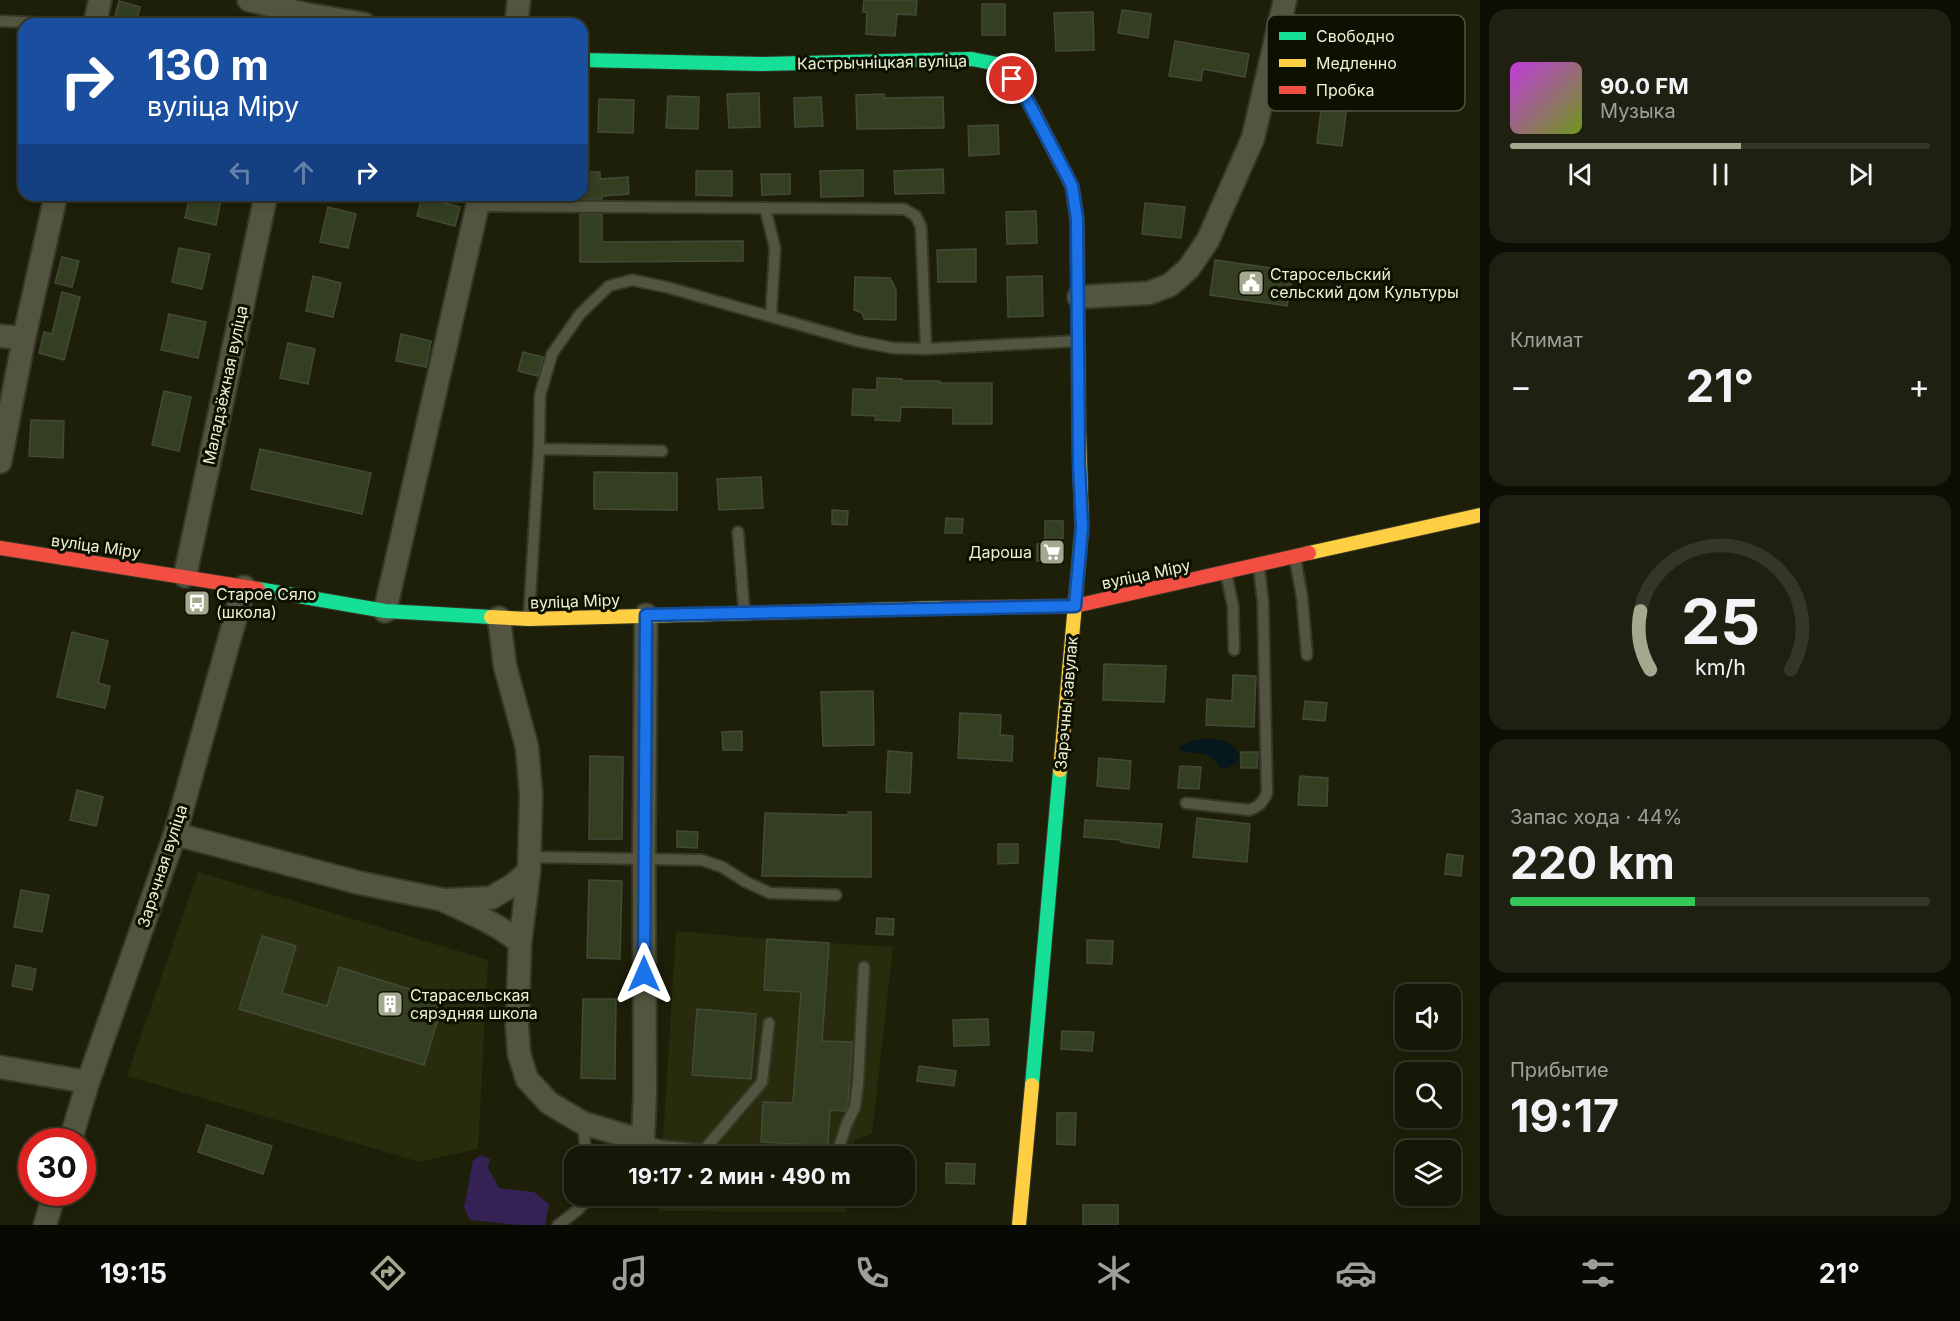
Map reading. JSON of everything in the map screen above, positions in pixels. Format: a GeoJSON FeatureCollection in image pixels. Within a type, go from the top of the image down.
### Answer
{"type":"FeatureCollection","features":[{"type":"Feature","properties":{"kind":"street"},"geometry":{"type":"LineString","coordinates":[[96,18],[100,0]]}},
{"type":"Feature","properties":{"kind":"street"},"geometry":{"type":"LineString","coordinates":[[249,0],[301,18]]}},
{"type":"Feature","properties":{"kind":"street"},"geometry":{"type":"LineString","coordinates":[[517,18],[519,0]]}},
{"type":"Feature","properties":{"kind":"street"},"geometry":{"type":"LineString","coordinates":[[1282,15],[1285,0]]}},
{"type":"Feature","properties":{"kind":"street","name":"Кастрычніцкая вуліца"},"geometry":{"type":"LineString","coordinates":[[588,60],[761,64],[972,59],[1002,65],[1023,92],[1072,186],[1077,219],[1079,297]]}},
{"type":"Feature","properties":{"kind":"street"},"geometry":{"type":"LineString","coordinates":[[1079,297],[1149,292],[1170,285],[1189,268],[1208,240],[1253,138],[1267,78]]}},
{"type":"Feature","properties":{"kind":"street"},"geometry":{"type":"LineString","coordinates":[[0,462],[24,338],[55,201]]}},
{"type":"Feature","properties":{"kind":"street","name":"Маладзёжная вуліца"},"geometry":{"type":"LineString","coordinates":[[184,576],[265,201]]}},
{"type":"Feature","properties":{"kind":"street"},"geometry":{"type":"LineString","coordinates":[[386,611],[478,201]]}},
{"type":"Feature","properties":{"kind":"street","name":"Зарэчны завулак"},"geometry":{"type":"LineString","coordinates":[[1019,1225],[1082,527],[1079,465],[1079,297]]}},
{"type":"Feature","properties":{"kind":"street"},"geometry":{"type":"LineString","coordinates":[[0,336],[24,338]]}},
{"type":"Feature","properties":{"kind":"street","name":"вуліца Міру"},"geometry":{"type":"LineString","coordinates":[[0,548],[184,576],[386,611],[529,619],[744,612],[1075,606],[1480,515]]}},
{"type":"Feature","properties":{"kind":"street","name":"Зарэчная вуліца"},"geometry":{"type":"LineString","coordinates":[[74,1128],[175,834],[244,587]]}},
{"type":"Feature","properties":{"kind":"street"},"geometry":{"type":"LineString","coordinates":[[637,1146],[645,1092],[646,615]]}},
{"type":"Feature","properties":{"kind":"street"},"geometry":{"type":"LineString","coordinates":[[499,618],[505,666],[527,747],[531,795],[530,864],[520,943],[517,1025],[519,1054],[527,1079],[549,1103],[583,1123],[631,1146]]}},
{"type":"Feature","properties":{"kind":"street"},"geometry":{"type":"LineString","coordinates":[[175,834],[360,883],[444,900],[491,898],[513,885],[530,864]]}},
{"type":"Feature","properties":{"kind":"street"},"geometry":{"type":"LineString","coordinates":[[444,900],[512,935],[520,943]]}},
{"type":"Feature","properties":{"kind":"street"},"geometry":{"type":"LineString","coordinates":[[0,1067],[88,1083]]}},
{"type":"Feature","properties":{"kind":"street"},"geometry":{"type":"LineString","coordinates":[[45,1225],[51,1206]]}},
{"type":"Feature","properties":{"kind":"lane"},"geometry":{"type":"LineString","coordinates":[[0,21],[18,22]]}},
{"type":"Feature","properties":{"kind":"lane"},"geometry":{"type":"LineString","coordinates":[[478,201],[904,209],[916,216],[921,227],[926,349]]}},
{"type":"Feature","properties":{"kind":"lane"},"geometry":{"type":"LineString","coordinates":[[765,208],[775,248],[771,316]]}},
{"type":"Feature","properties":{"kind":"lane"},"geometry":{"type":"LineString","coordinates":[[529,619],[540,396],[552,354],[580,314],[609,286],[632,280],[666,286],[893,348],[926,349],[1080,340]]}},
{"type":"Feature","properties":{"kind":"lane"},"geometry":{"type":"LineString","coordinates":[[539,450],[662,452]]}},
{"type":"Feature","properties":{"kind":"lane"},"geometry":{"type":"LineString","coordinates":[[738,532],[744,612]]}},
{"type":"Feature","properties":{"kind":"lane"},"geometry":{"type":"LineString","coordinates":[[1295,557],[1302,597],[1307,655]]}},
{"type":"Feature","properties":{"kind":"lane"},"geometry":{"type":"LineString","coordinates":[[1186,803],[1249,810],[1263,801],[1267,793],[1263,602],[1259,566]]}},
{"type":"Feature","properties":{"kind":"lane"},"geometry":{"type":"LineString","coordinates":[[1226,573],[1233,606],[1234,650]]}},
{"type":"Feature","properties":{"kind":"lane"},"geometry":{"type":"LineString","coordinates":[[530,864],[644,857],[702,860],[722,867],[770,893],[836,895]]}},
{"type":"Feature","properties":{"kind":"lane"},"geometry":{"type":"LineString","coordinates":[[839,1146],[855,1107],[864,968]]}},
{"type":"Feature","properties":{"kind":"lane"},"geometry":{"type":"LineString","coordinates":[[707,1146],[762,1082],[769,1023]]}},
{"type":"Feature","properties":{"kind":"lane"},"geometry":{"type":"LineString","coordinates":[[583,1123],[585,1146]]}},
{"type":"Feature","properties":{"kind":"lane"},"geometry":{"type":"LineString","coordinates":[[558,1225],[582,1206]]}},
{"type":"Feature","properties":{"kind":"shaded area"},"geometry":{"type":"Polygon","coordinates":[[[1206,739],[1221,740],[1232,745],[1239,756],[1236,763],[1220,768],[1206,755],[1179,750],[1187,742],[1206,739]]]}},
{"type":"Feature","properties":{"kind":"shaded area"},"geometry":{"type":"Polygon","coordinates":[[[198,872],[488,960],[478,1149],[420,1162],[127,1076],[198,872]]]}},
{"type":"Feature","properties":{"kind":"shaded area"},"geometry":{"type":"Polygon","coordinates":[[[676,931],[893,947],[872,1134],[854,1141],[853,1146],[663,1146],[676,931]]]}},
{"type":"Feature","properties":{"kind":"shaded area"},"geometry":{"type":"Polygon","coordinates":[[[481,1155],[490,1159],[488,1168],[499,1188],[534,1192],[549,1204],[545,1225],[470,1220],[464,1208],[473,1160],[481,1155]]]}},
{"type":"Feature","properties":{"kind":"shaded area"},"geometry":{"type":"Polygon","coordinates":[[[658,1206],[847,1206],[846,1212],[658,1211],[658,1206]]]}},
{"type":"Feature","properties":{"kind":"building"},"geometry":{"type":"Polygon","coordinates":[[[864,0],[917,0],[916,15],[897,14],[895,36],[866,34],[867,12],[863,12],[864,0]]]}},
{"type":"Feature","properties":{"kind":"building"},"geometry":{"type":"Polygon","coordinates":[[[119,1],[140,7],[137,18],[115,18],[119,1]]]}},
{"type":"Feature","properties":{"kind":"building"},"geometry":{"type":"Polygon","coordinates":[[[982,4],[1005,4],[1005,35],[982,35],[982,4]]]}},
{"type":"Feature","properties":{"kind":"building"},"geometry":{"type":"Polygon","coordinates":[[[1122,10],[1151,14],[1148,38],[1118,33],[1122,10]]]}},
{"type":"Feature","properties":{"kind":"building"},"geometry":{"type":"Polygon","coordinates":[[[1093,12],[1094,50],[1056,51],[1054,13],[1093,12]]]}},
{"type":"Feature","properties":{"kind":"building"},"geometry":{"type":"Polygon","coordinates":[[[1175,41],[1249,54],[1245,77],[1203,69],[1201,81],[1169,76],[1175,41]]]}},
{"type":"Feature","properties":{"kind":"building"},"geometry":{"type":"Polygon","coordinates":[[[759,93],[760,127],[729,128],[727,94],[759,93]]]}},
{"type":"Feature","properties":{"kind":"building"},"geometry":{"type":"Polygon","coordinates":[[[884,94],[884,98],[943,97],[944,128],[857,129],[856,95],[884,94]]]}},
{"type":"Feature","properties":{"kind":"building"},"geometry":{"type":"Polygon","coordinates":[[[668,96],[699,97],[698,129],[666,128],[668,96]]]}},
{"type":"Feature","properties":{"kind":"building"},"geometry":{"type":"Polygon","coordinates":[[[821,97],[823,126],[795,127],[794,98],[821,97]]]}},
{"type":"Feature","properties":{"kind":"building"},"geometry":{"type":"Polygon","coordinates":[[[599,99],[634,100],[633,133],[598,132],[599,99]]]}},
{"type":"Feature","properties":{"kind":"building"},"geometry":{"type":"Polygon","coordinates":[[[1321,111],[1346,111],[1342,146],[1317,143],[1321,111]]]}},
{"type":"Feature","properties":{"kind":"building"},"geometry":{"type":"Polygon","coordinates":[[[998,125],[999,154],[969,156],[968,126],[998,125]]]}},
{"type":"Feature","properties":{"kind":"building"},"geometry":{"type":"Polygon","coordinates":[[[943,169],[944,193],[895,194],[894,171],[943,169]]]}},
{"type":"Feature","properties":{"kind":"building"},"geometry":{"type":"Polygon","coordinates":[[[863,170],[863,196],[821,197],[820,171],[863,170]]]}},
{"type":"Feature","properties":{"kind":"building"},"geometry":{"type":"Polygon","coordinates":[[[696,171],[732,171],[732,196],[696,195],[696,171]]]}},
{"type":"Feature","properties":{"kind":"building"},"geometry":{"type":"Polygon","coordinates":[[[588,172],[600,172],[600,179],[628,177],[629,194],[602,196],[602,199],[588,199],[588,172]]]}},
{"type":"Feature","properties":{"kind":"building"},"geometry":{"type":"Polygon","coordinates":[[[761,174],[790,174],[790,194],[762,195],[761,174]]]}},
{"type":"Feature","properties":{"kind":"building"},"geometry":{"type":"Polygon","coordinates":[[[189,201],[221,201],[216,225],[185,218],[189,201]]]}},
{"type":"Feature","properties":{"kind":"building"},"geometry":{"type":"Polygon","coordinates":[[[421,201],[437,201],[460,207],[455,226],[417,216],[421,201]]]}},
{"type":"Feature","properties":{"kind":"building"},"geometry":{"type":"Polygon","coordinates":[[[1145,203],[1185,207],[1181,238],[1142,234],[1145,203]]]}},
{"type":"Feature","properties":{"kind":"building"},"geometry":{"type":"Polygon","coordinates":[[[328,207],[356,214],[348,248],[320,242],[328,207]]]}},
{"type":"Feature","properties":{"kind":"building"},"geometry":{"type":"Polygon","coordinates":[[[1036,211],[1037,243],[1007,244],[1006,212],[1036,211]]]}},
{"type":"Feature","properties":{"kind":"building"},"geometry":{"type":"Polygon","coordinates":[[[580,214],[602,214],[602,242],[743,241],[743,261],[580,262],[580,214]]]}},
{"type":"Feature","properties":{"kind":"building"},"geometry":{"type":"Polygon","coordinates":[[[179,248],[210,254],[202,289],[172,282],[179,248]]]}},
{"type":"Feature","properties":{"kind":"building"},"geometry":{"type":"Polygon","coordinates":[[[976,249],[976,282],[938,282],[937,250],[976,249]]]}},
{"type":"Feature","properties":{"kind":"building"},"geometry":{"type":"Polygon","coordinates":[[[62,257],[79,261],[72,287],[55,283],[62,257]]]}},
{"type":"Feature","properties":{"kind":"building","name":"Старосельский сельский дом Культуры"},"geometry":{"type":"Polygon","coordinates":[[[1215,260],[1293,271],[1287,306],[1210,295],[1215,260]]]}},
{"type":"Feature","properties":{"kind":"building"},"geometry":{"type":"Polygon","coordinates":[[[313,276],[341,283],[333,317],[306,311],[313,276]]]}},
{"type":"Feature","properties":{"kind":"building"},"geometry":{"type":"Polygon","coordinates":[[[1042,276],[1043,316],[1008,317],[1007,277],[1042,276]]]}},
{"type":"Feature","properties":{"kind":"building"},"geometry":{"type":"Polygon","coordinates":[[[855,277],[890,278],[896,290],[896,320],[864,319],[862,313],[854,310],[855,277]]]}},
{"type":"Feature","properties":{"kind":"building"},"geometry":{"type":"Polygon","coordinates":[[[62,292],[80,297],[64,360],[39,353],[44,332],[52,334],[62,292]]]}},
{"type":"Feature","properties":{"kind":"building"},"geometry":{"type":"Polygon","coordinates":[[[169,314],[206,322],[198,358],[161,350],[169,314]]]}},
{"type":"Feature","properties":{"kind":"building"},"geometry":{"type":"Polygon","coordinates":[[[401,334],[431,341],[426,367],[396,361],[401,334]]]}},
{"type":"Feature","properties":{"kind":"building"},"geometry":{"type":"Polygon","coordinates":[[[288,343],[315,349],[308,384],[280,378],[288,343]]]}},
{"type":"Feature","properties":{"kind":"building"},"geometry":{"type":"Polygon","coordinates":[[[523,352],[543,357],[538,376],[518,371],[523,352]]]}},
{"type":"Feature","properties":{"kind":"building"},"geometry":{"type":"Polygon","coordinates":[[[877,378],[902,379],[902,381],[940,381],[940,383],[992,383],[992,424],[953,424],[953,408],[901,407],[900,421],[875,420],[876,416],[852,415],[853,389],[877,390],[877,378]]]}},
{"type":"Feature","properties":{"kind":"building"},"geometry":{"type":"Polygon","coordinates":[[[164,391],[191,397],[179,451],[152,445],[164,391]]]}},
{"type":"Feature","properties":{"kind":"building"},"geometry":{"type":"Polygon","coordinates":[[[31,420],[64,421],[63,458],[29,456],[31,420]]]}},
{"type":"Feature","properties":{"kind":"building"},"geometry":{"type":"Polygon","coordinates":[[[260,449],[371,473],[362,514],[251,489],[260,449]]]}},
{"type":"Feature","properties":{"kind":"building"},"geometry":{"type":"Polygon","coordinates":[[[594,472],[677,473],[677,510],[594,509],[594,472]]]}},
{"type":"Feature","properties":{"kind":"building"},"geometry":{"type":"Polygon","coordinates":[[[761,477],[763,508],[719,510],[717,479],[761,477]]]}},
{"type":"Feature","properties":{"kind":"building"},"geometry":{"type":"Polygon","coordinates":[[[832,510],[848,511],[847,525],[832,524],[832,510]]]}},
{"type":"Feature","properties":{"kind":"building"},"geometry":{"type":"Polygon","coordinates":[[[946,518],[963,519],[962,533],[945,533],[946,518]]]}},
{"type":"Feature","properties":{"kind":"building"},"geometry":{"type":"Polygon","coordinates":[[[1045,521],[1063,521],[1060,561],[1037,561],[1037,544],[1045,544],[1045,521]]]}},
{"type":"Feature","properties":{"kind":"building"},"geometry":{"type":"Polygon","coordinates":[[[72,632],[108,641],[98,683],[110,686],[105,708],[57,697],[72,632]]]}},
{"type":"Feature","properties":{"kind":"building"},"geometry":{"type":"Polygon","coordinates":[[[1104,664],[1166,666],[1164,702],[1103,700],[1104,664]]]}},
{"type":"Feature","properties":{"kind":"building"},"geometry":{"type":"Polygon","coordinates":[[[1233,675],[1256,676],[1254,727],[1206,725],[1207,699],[1232,701],[1233,675]]]}},
{"type":"Feature","properties":{"kind":"building"},"geometry":{"type":"Polygon","coordinates":[[[873,691],[874,745],[823,746],[821,692],[873,691]]]}},
{"type":"Feature","properties":{"kind":"building"},"geometry":{"type":"Polygon","coordinates":[[[1305,701],[1327,703],[1325,721],[1303,719],[1305,701]]]}},
{"type":"Feature","properties":{"kind":"building"},"geometry":{"type":"Polygon","coordinates":[[[960,713],[1001,715],[1000,735],[1013,736],[1012,761],[958,758],[960,713]]]}},
{"type":"Feature","properties":{"kind":"building"},"geometry":{"type":"Polygon","coordinates":[[[742,731],[742,750],[723,750],[722,732],[742,731]]]}},
{"type":"Feature","properties":{"kind":"building"},"geometry":{"type":"Polygon","coordinates":[[[888,751],[912,753],[910,793],[886,792],[888,751]]]}},
{"type":"Feature","properties":{"kind":"building"},"geometry":{"type":"Polygon","coordinates":[[[1241,752],[1258,752],[1257,768],[1241,768],[1241,752]]]}},
{"type":"Feature","properties":{"kind":"building"},"geometry":{"type":"Polygon","coordinates":[[[590,756],[623,757],[622,839],[589,839],[590,756]]]}},
{"type":"Feature","properties":{"kind":"building"},"geometry":{"type":"Polygon","coordinates":[[[1099,758],[1131,761],[1129,789],[1097,786],[1099,758]]]}},
{"type":"Feature","properties":{"kind":"building"},"geometry":{"type":"Polygon","coordinates":[[[1180,766],[1201,767],[1199,789],[1178,788],[1180,766]]]}},
{"type":"Feature","properties":{"kind":"building"},"geometry":{"type":"Polygon","coordinates":[[[1300,776],[1328,778],[1327,806],[1298,805],[1300,776]]]}},
{"type":"Feature","properties":{"kind":"building"},"geometry":{"type":"Polygon","coordinates":[[[77,790],[103,797],[96,826],[70,820],[77,790]]]}},
{"type":"Feature","properties":{"kind":"building"},"geometry":{"type":"Polygon","coordinates":[[[848,812],[871,812],[871,877],[762,876],[765,813],[848,815],[848,812]]]}},
{"type":"Feature","properties":{"kind":"building"},"geometry":{"type":"Polygon","coordinates":[[[1197,818],[1250,824],[1247,862],[1193,857],[1197,818]]]}},
{"type":"Feature","properties":{"kind":"building"},"geometry":{"type":"Polygon","coordinates":[[[1085,820],[1162,824],[1159,848],[1121,842],[1121,840],[1084,837],[1085,820]]]}},
{"type":"Feature","properties":{"kind":"building"},"geometry":{"type":"Polygon","coordinates":[[[677,831],[698,832],[697,848],[677,847],[677,831]]]}},
{"type":"Feature","properties":{"kind":"building"},"geometry":{"type":"Polygon","coordinates":[[[998,844],[1018,844],[1018,863],[998,864],[998,844]]]}},
{"type":"Feature","properties":{"kind":"building"},"geometry":{"type":"Polygon","coordinates":[[[1447,854],[1463,856],[1461,876],[1445,874],[1447,854]]]}},
{"type":"Feature","properties":{"kind":"building"},"geometry":{"type":"Polygon","coordinates":[[[589,880],[622,881],[620,959],[587,958],[589,880]]]}},
{"type":"Feature","properties":{"kind":"building"},"geometry":{"type":"Polygon","coordinates":[[[21,890],[49,895],[42,932],[14,927],[21,890]]]}},
{"type":"Feature","properties":{"kind":"building"},"geometry":{"type":"Polygon","coordinates":[[[877,918],[894,919],[893,935],[876,934],[877,918]]]}},
{"type":"Feature","properties":{"kind":"building","name":"Старасельская сярэдняя школа"},"geometry":{"type":"Polygon","coordinates":[[[262,936],[296,946],[282,993],[327,1006],[339,967],[444,1000],[424,1065],[239,1009],[262,936]]]}},
{"type":"Feature","properties":{"kind":"building"},"geometry":{"type":"Polygon","coordinates":[[[767,939],[829,943],[822,1041],[852,1042],[848,1105],[845,1111],[830,1110],[828,1146],[761,1142],[763,1102],[793,1103],[801,992],[764,990],[767,939]]]}},
{"type":"Feature","properties":{"kind":"building"},"geometry":{"type":"Polygon","coordinates":[[[1087,940],[1113,941],[1112,964],[1087,963],[1087,940]]]}},
{"type":"Feature","properties":{"kind":"building"},"geometry":{"type":"Polygon","coordinates":[[[16,965],[36,969],[32,990],[12,986],[16,965]]]}},
{"type":"Feature","properties":{"kind":"building"},"geometry":{"type":"Polygon","coordinates":[[[583,999],[616,999],[615,1079],[581,1078],[583,999]]]}},
{"type":"Feature","properties":{"kind":"building"},"geometry":{"type":"Polygon","coordinates":[[[697,1009],[756,1014],[751,1079],[692,1075],[697,1009]]]}},
{"type":"Feature","properties":{"kind":"building"},"geometry":{"type":"Polygon","coordinates":[[[988,1019],[989,1045],[954,1046],[953,1020],[988,1019]]]}},
{"type":"Feature","properties":{"kind":"building"},"geometry":{"type":"Polygon","coordinates":[[[1062,1031],[1094,1032],[1092,1051],[1061,1049],[1062,1031]]]}},
{"type":"Feature","properties":{"kind":"building"},"geometry":{"type":"Polygon","coordinates":[[[919,1066],[956,1071],[954,1086],[917,1081],[919,1066]]]}},
{"type":"Feature","properties":{"kind":"building"},"geometry":{"type":"Polygon","coordinates":[[[1057,1113],[1076,1113],[1075,1145],[1057,1144],[1057,1113]]]}},
{"type":"Feature","properties":{"kind":"building"},"geometry":{"type":"Polygon","coordinates":[[[207,1125],[272,1146],[263,1174],[198,1152],[207,1125]]]}},
{"type":"Feature","properties":{"kind":"building"},"geometry":{"type":"Polygon","coordinates":[[[946,1163],[975,1164],[974,1184],[946,1183],[946,1163]]]}},
{"type":"Feature","properties":{"kind":"building"},"geometry":{"type":"Polygon","coordinates":[[[1083,1205],[1118,1205],[1118,1225],[1083,1225],[1083,1205]]]}},
{"type":"Feature","properties":{"kind":"traffic: fast"},"geometry":{"type":"LineString","coordinates":[[588,60],[761,64],[972,59],[1002,65],[1023,92],[1035,114]]}},
{"type":"Feature","properties":{"kind":"traffic: fast"},"geometry":{"type":"LineString","coordinates":[[258,589],[385,611],[491,617]]}},
{"type":"Feature","properties":{"kind":"traffic: fast"},"geometry":{"type":"LineString","coordinates":[[1032,1085],[1060,770]]}},
{"type":"Feature","properties":{"kind":"traffic: slow"},"geometry":{"type":"LineString","coordinates":[[1060,770],[1082,527],[1079,430]]}},
{"type":"Feature","properties":{"kind":"traffic: slow"},"geometry":{"type":"LineString","coordinates":[[1309,553],[1480,515]]}},
{"type":"Feature","properties":{"kind":"traffic: slow"},"geometry":{"type":"LineString","coordinates":[[491,617],[529,619],[944,608]]}},
{"type":"Feature","properties":{"kind":"traffic: slow"},"geometry":{"type":"LineString","coordinates":[[1019,1225],[1032,1085]]}},
{"type":"Feature","properties":{"kind":"traffic: jam"},"geometry":{"type":"LineString","coordinates":[[1035,114],[1072,186],[1077,219],[1079,430]]}},
{"type":"Feature","properties":{"kind":"traffic: jam"},"geometry":{"type":"LineString","coordinates":[[0,548],[258,589]]}},
{"type":"Feature","properties":{"kind":"traffic: jam"},"geometry":{"type":"LineString","coordinates":[[944,608],[1075,606],[1309,553]]}},
{"type":"Feature","properties":{"kind":"place","name":"Старосельский сельский дом Культуры"},"geometry":{"type":"Point","coordinates":[1251,283]}},
{"type":"Feature","properties":{"kind":"place","name":"Дароша"},"geometry":{"type":"Point","coordinates":[1052,552]}},
{"type":"Feature","properties":{"kind":"place","name":"Старое Сяло (школа)"},"geometry":{"type":"Point","coordinates":[197,603]}},
{"type":"Feature","properties":{"kind":"place","name":"Старасельская сярэдняя школа"},"geometry":{"type":"Point","coordinates":[390,1004]}},
{"type":"Feature","properties":{"kind":"route"},"geometry":{"type":"LineString","coordinates":[[644,974],[646,615],[1075,606],[1082,527],[1079,465],[1080,340],[1077,219],[1072,186],[1023,92],[1012,79]]}}]}
